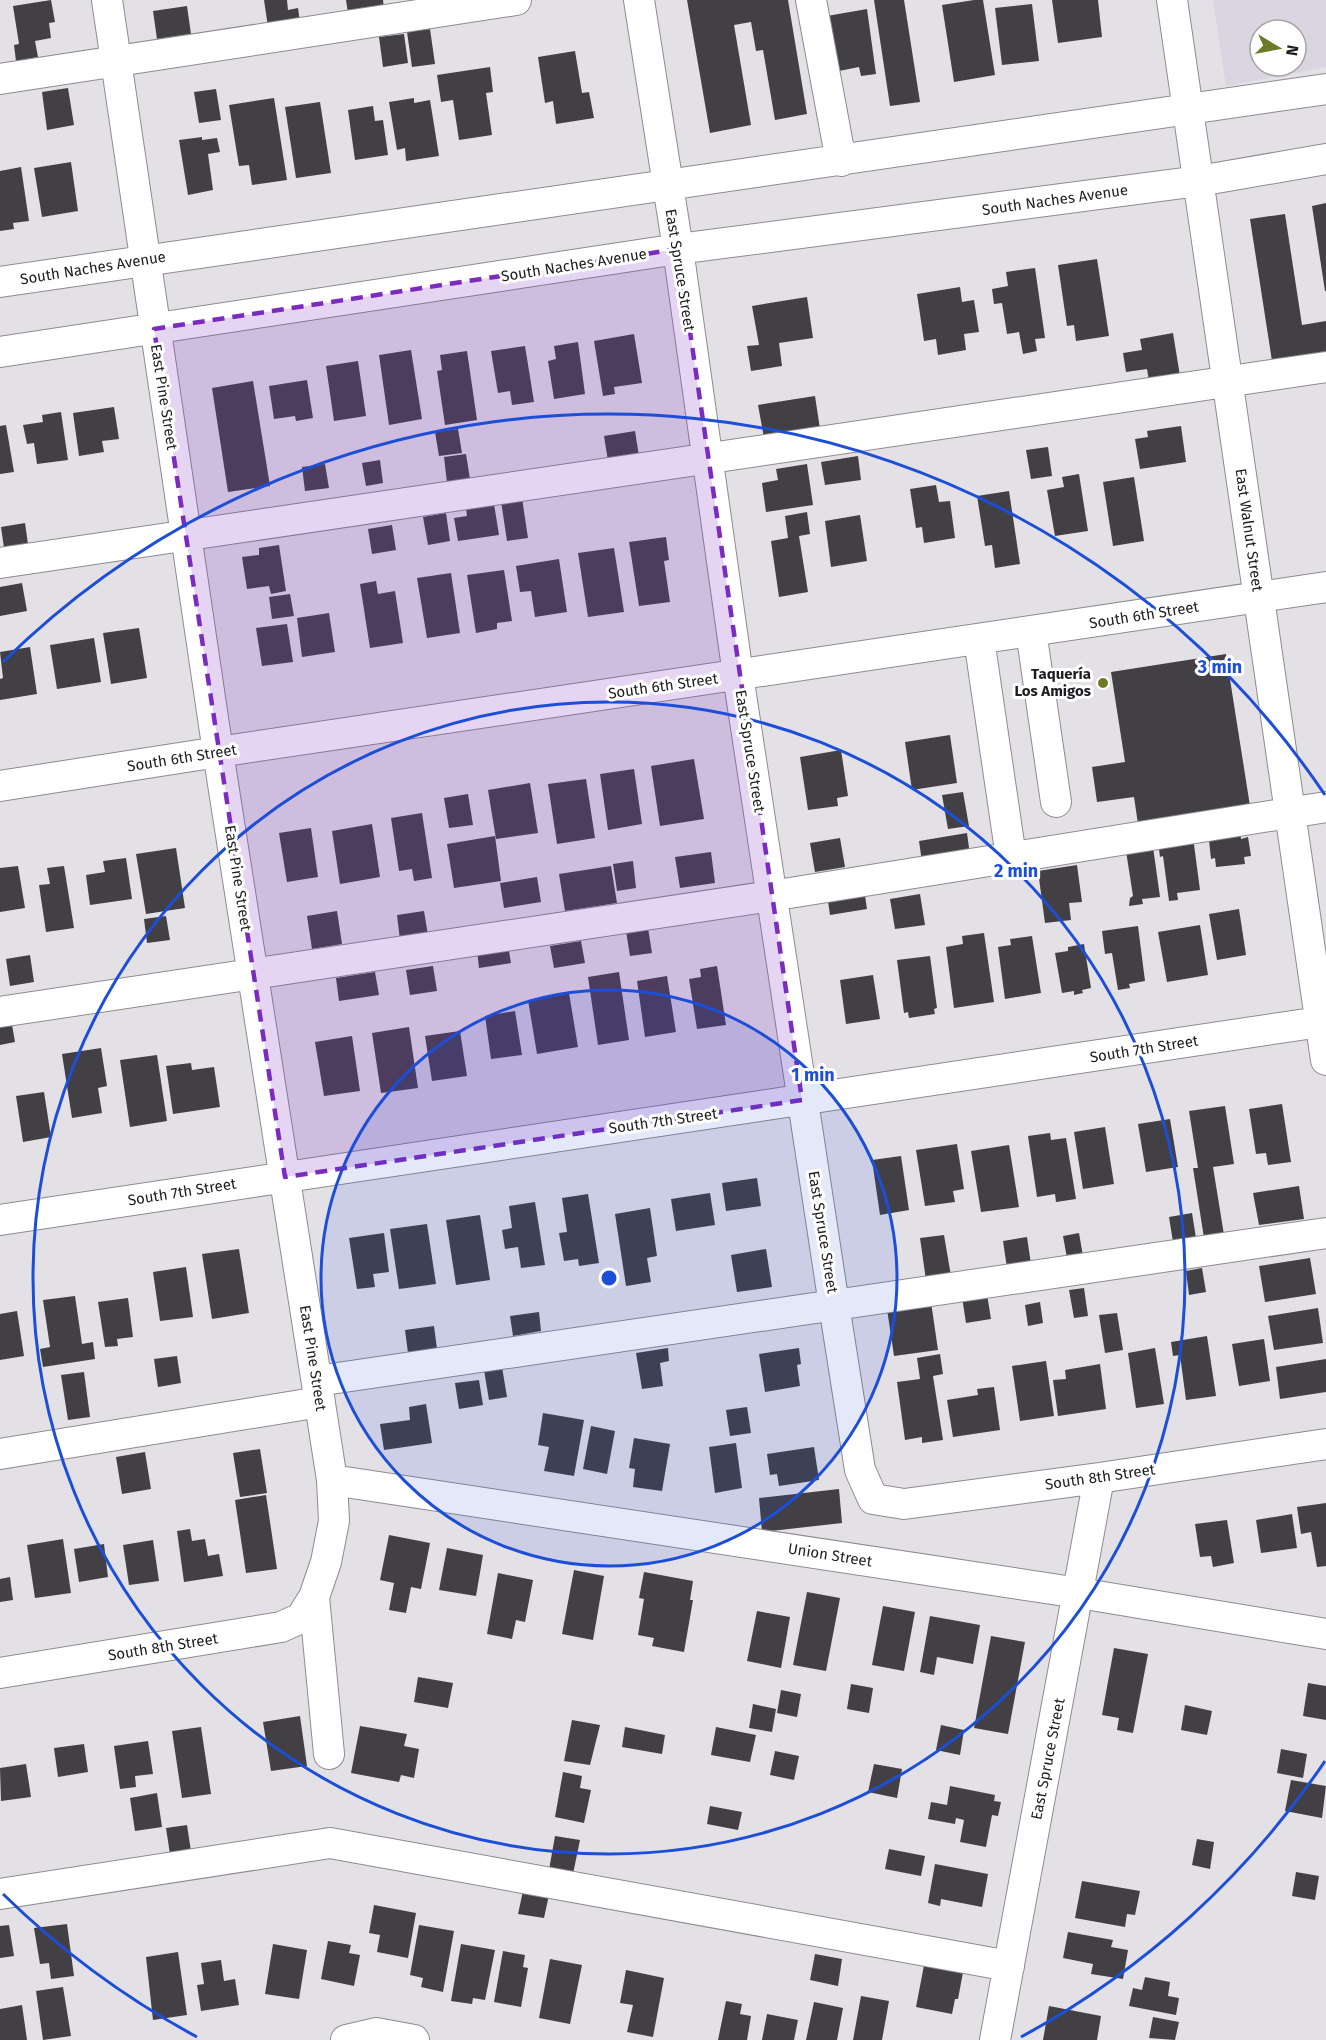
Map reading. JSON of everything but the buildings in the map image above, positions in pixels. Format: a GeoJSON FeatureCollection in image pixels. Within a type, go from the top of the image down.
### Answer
{"type":"FeatureCollection","features":[{"type":"Feature","properties":{"kind":"street","name":"East Pine Street"},"geometry":{"type":"LineString","coordinates":[[107,0],[218,752],[332,1480],[334,1521],[326,1562],[314,1598],[329,1754]]}},
{"type":"Feature","properties":{"kind":"street"},"geometry":{"type":"LineString","coordinates":[[0,79],[516,0]]}},
{"type":"Feature","properties":{"kind":"street","name":"East Spruce Street"},"geometry":{"type":"LineString","coordinates":[[639,0],[678,249],[771,896],[834,1305],[860,1470],[873,1499]]}},
{"type":"Feature","properties":{"kind":"street"},"geometry":{"type":"LineString","coordinates":[[811,0],[841,161]]}},
{"type":"Feature","properties":{"kind":"street","name":"East Walnut Street"},"geometry":{"type":"LineString","coordinates":[[1172,0],[1290,812],[1323,1022],[1326,1060]]}},
{"type":"Feature","properties":{"kind":"street","name":"South Naches Avenue"},"geometry":{"type":"LineString","coordinates":[[0,282],[1326,89]]}},
{"type":"Feature","properties":{"kind":"street","name":"South Naches Avenue"},"geometry":{"type":"LineString","coordinates":[[0,352],[678,249],[1199,181],[1326,159]]}},
{"type":"Feature","properties":{"kind":"street"},"geometry":{"type":"LineString","coordinates":[[0,563],[1326,367]]}},
{"type":"Feature","properties":{"kind":"street","name":"South 6th Street"},"geometry":{"type":"LineString","coordinates":[[0,786],[1326,587]]}},
{"type":"Feature","properties":{"kind":"street"},"geometry":{"type":"LineString","coordinates":[[1031,631],[1056,802]]}},
{"type":"Feature","properties":{"kind":"street"},"geometry":{"type":"LineString","coordinates":[[979,639],[1011,857]]}},
{"type":"Feature","properties":{"kind":"street"},"geometry":{"type":"LineString","coordinates":[[0,1012],[771,896],[1326,807]]}},
{"type":"Feature","properties":{"kind":"street","name":"South 7th Street"},"geometry":{"type":"LineString","coordinates":[[0,1220],[1323,1022]]}},
{"type":"Feature","properties":{"kind":"street"},"geometry":{"type":"LineString","coordinates":[[0,1454],[318,1392],[834,1305],[1326,1233]]}},
{"type":"Feature","properties":{"kind":"street","name":"South 8th Street"},"geometry":{"type":"LineString","coordinates":[[873,1499],[904,1504],[1326,1444]]}},
{"type":"Feature","properties":{"kind":"street","name":"East Spruce Street"},"geometry":{"type":"LineString","coordinates":[[995,2040],[1099,1478]]}},
{"type":"Feature","properties":{"kind":"street","name":"Union Street"},"geometry":{"type":"LineString","coordinates":[[332,1480],[1079,1593],[1326,1634]]}},
{"type":"Feature","properties":{"kind":"street","name":"South 8th Street"},"geometry":{"type":"LineString","coordinates":[[0,1673],[281,1627],[301,1618],[314,1598]]}},
{"type":"Feature","properties":{"kind":"street"},"geometry":{"type":"LineString","coordinates":[[0,1894],[330,1843],[1009,1966]]}},
{"type":"Feature","properties":{"kind":"street"},"geometry":{"type":"LineString","coordinates":[[346,2040],[376,2033],[414,2040]]}},
{"type":"Feature","properties":{"kind":"highlighted area"},"geometry":{"type":"Polygon","coordinates":[[[678,249],[802,1100],[285,1177],[154,329],[678,249]]]}},
{"type":"Feature","properties":{"kind":"shaded area"},"geometry":{"type":"Polygon","coordinates":[[[1213,0],[1326,0],[1326,67],[1308,70],[1308,18],[1248,18],[1248,78],[1268,78],[1226,86],[1213,0]]]}},
{"type":"Feature","properties":{"kind":"place","name":"Taquería Los Amigos"},"geometry":{"type":"Point","coordinates":[1103,683]}}]}
